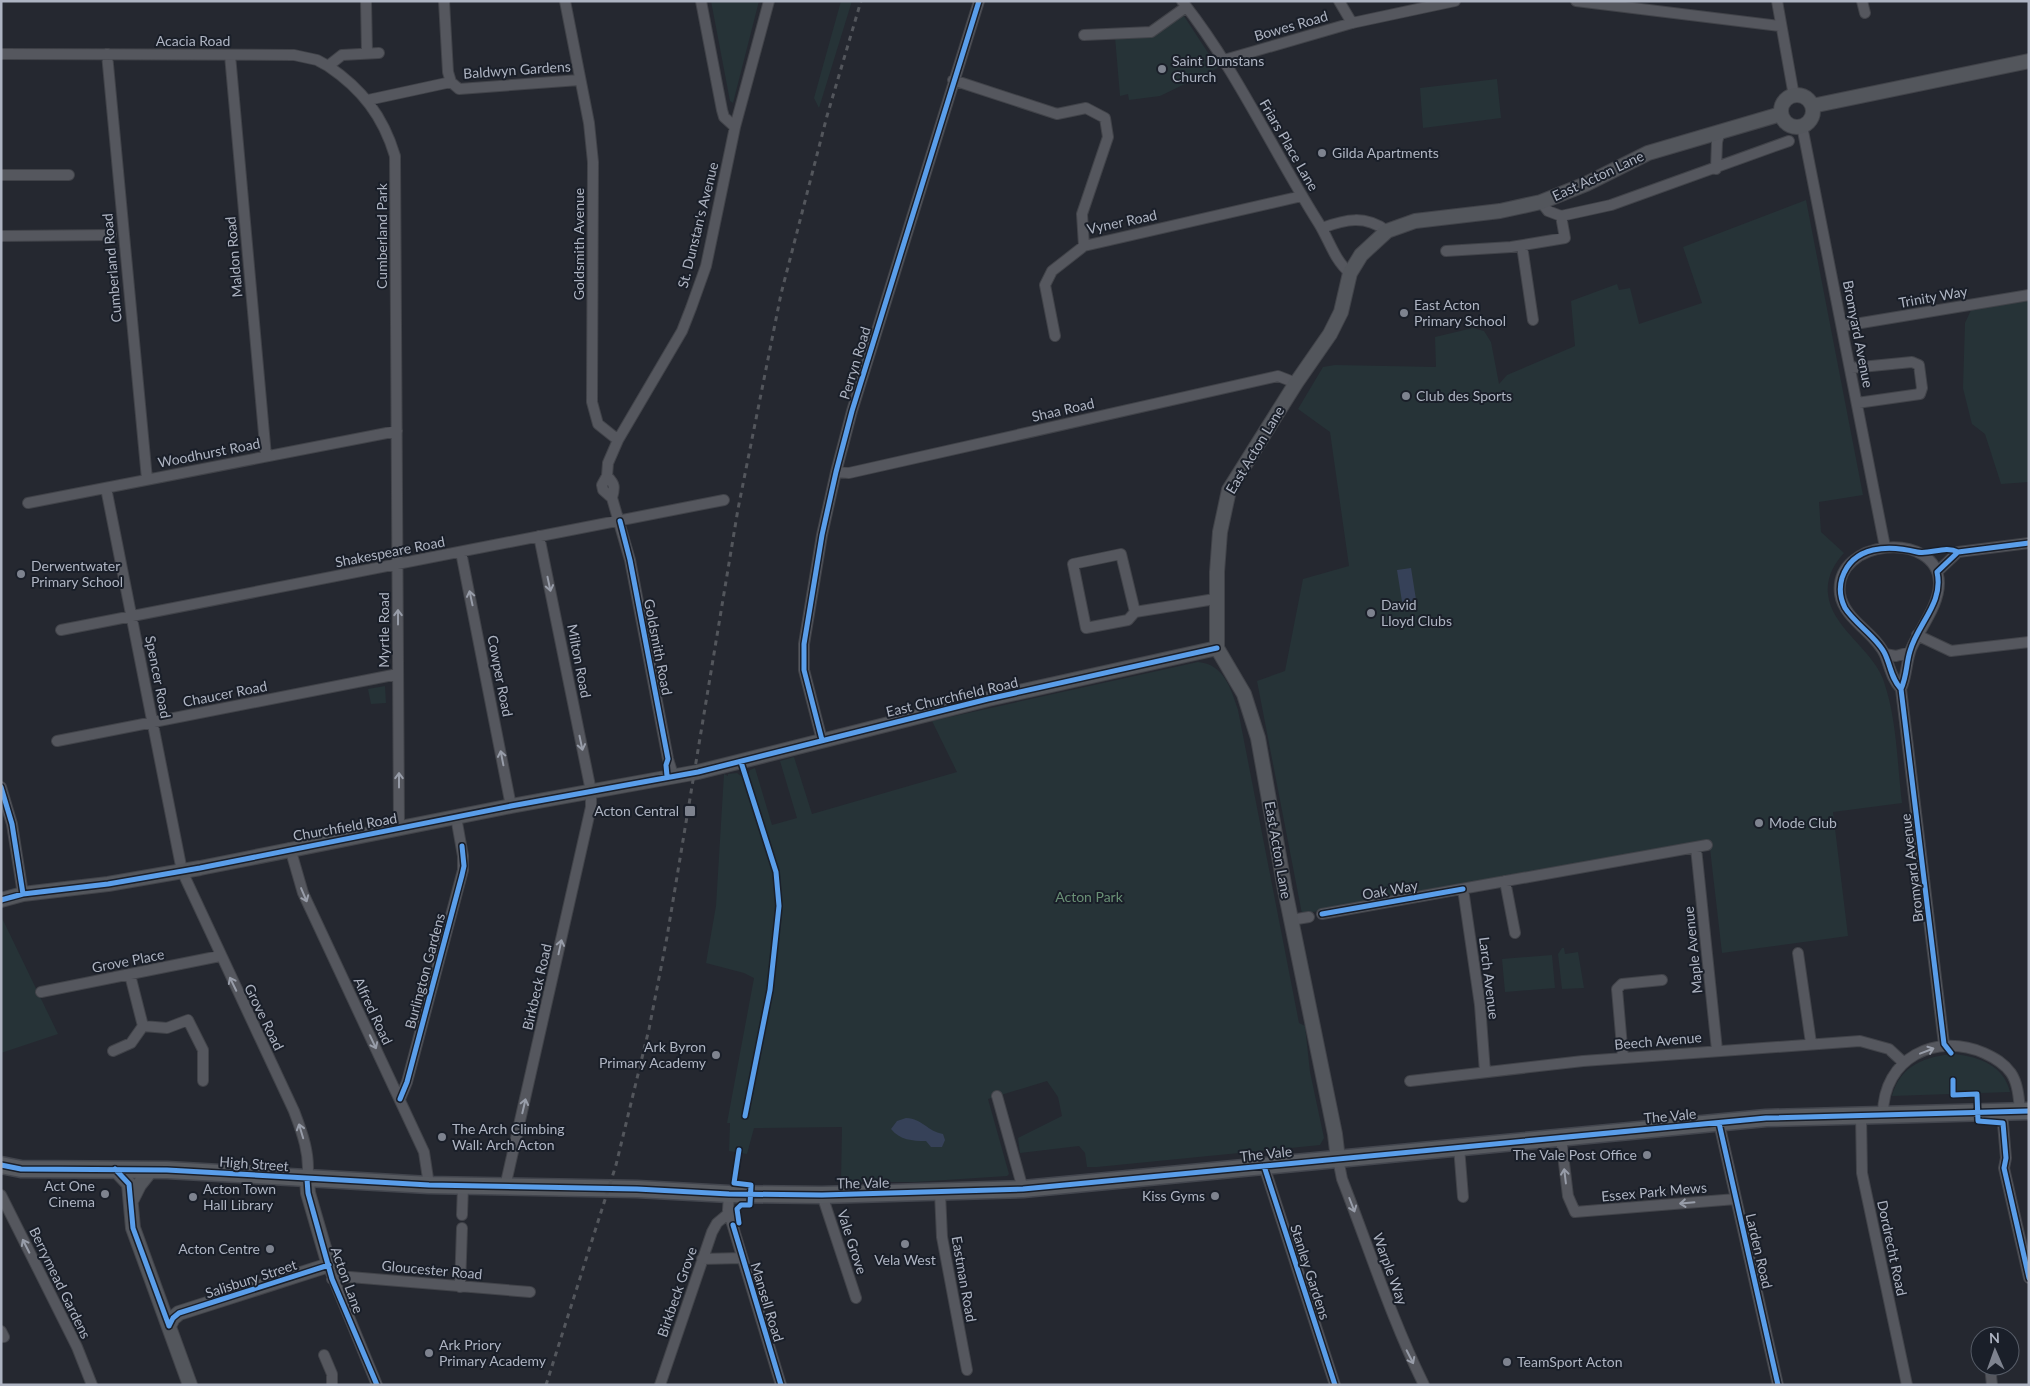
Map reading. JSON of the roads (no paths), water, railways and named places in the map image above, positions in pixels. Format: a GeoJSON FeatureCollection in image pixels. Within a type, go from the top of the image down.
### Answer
{"type":"FeatureCollection","features":[{"type":"Feature","properties":{"kind":"main road","name":"The Vale"},"geometry":{"type":"LineString","coordinates":[[505,1187],[822,1195],[940,1193],[1023,1189],[1719,1123],[1883,1114],[2024,1111]]}},
{"type":"Feature","properties":{"kind":"main road","name":"High Street"},"geometry":{"type":"LineString","coordinates":[[1,1165],[21,1169],[151,1170],[429,1185],[505,1187]]}},
{"type":"Feature","properties":{"kind":"street"},"geometry":{"type":"LineString","coordinates":[[366,1],[367,53]]}},
{"type":"Feature","properties":{"kind":"street","name":"Baldwyn Gardens"},"geometry":{"type":"LineString","coordinates":[[444,1],[448,72],[451,82],[459,89],[467,90],[579,80]]}},
{"type":"Feature","properties":{"kind":"street","name":"Goldsmith Avenue"},"geometry":{"type":"LineString","coordinates":[[565,1],[579,80],[589,123],[593,162],[592,402],[598,424],[618,440]]}},
{"type":"Feature","properties":{"kind":"street"},"geometry":{"type":"LineString","coordinates":[[701,1],[722,110],[724,117],[735,127]]}},
{"type":"Feature","properties":{"kind":"street","name":"St. Dunstan's Avenue"},"geometry":{"type":"LineString","coordinates":[[618,440],[682,331],[692,308],[706,266],[735,127],[769,1]]}},
{"type":"Feature","properties":{"kind":"street","name":"Perryn Road"},"geometry":{"type":"LineString","coordinates":[[822,740],[804,670],[804,644],[822,535],[836,472],[953,80],[979,1]]}},
{"type":"Feature","properties":{"kind":"street"},"geometry":{"type":"LineString","coordinates":[[1340,1],[1352,23]]}},
{"type":"Feature","properties":{"kind":"street","name":"Bowes Road"},"geometry":{"type":"LineString","coordinates":[[1224,60],[1352,23],[1455,1]]}},
{"type":"Feature","properties":{"kind":"street"},"geometry":{"type":"LineString","coordinates":[[1576,1],[1780,26]]}},
{"type":"Feature","properties":{"kind":"street"},"geometry":{"type":"LineString","coordinates":[[1777,1],[1794,96]]}},
{"type":"Feature","properties":{"kind":"street"},"geometry":{"type":"LineString","coordinates":[[1862,1],[1864,13]]}},
{"type":"Feature","properties":{"kind":"street"},"geometry":{"type":"LineString","coordinates":[[1084,35],[1151,32],[1184,4]]}},
{"type":"Feature","properties":{"kind":"street","name":"Friars Place Lane"},"geometry":{"type":"LineString","coordinates":[[1184,4],[1224,60],[1322,228],[1342,266],[1350,273]]}},
{"type":"Feature","properties":{"kind":"street"},"geometry":{"type":"LineString","coordinates":[[328,66],[342,55],[380,53]]}},
{"type":"Feature","properties":{"kind":"street","name":"Acacia Road"},"geometry":{"type":"LineString","coordinates":[[1,54],[294,55],[317,60],[328,66]]}},
{"type":"Feature","properties":{"kind":"street","name":"Cumberland Road"},"geometry":{"type":"LineString","coordinates":[[107,54],[147,479]]}},
{"type":"Feature","properties":{"kind":"street","name":"Maldon Road"},"geometry":{"type":"LineString","coordinates":[[230,56],[266,456]]}},
{"type":"Feature","properties":{"kind":"street"},"geometry":{"type":"LineString","coordinates":[[1812,106],[2029,62]]}},
{"type":"Feature","properties":{"kind":"street","name":"Cumberland Park"},"geometry":{"type":"LineString","coordinates":[[328,66],[368,100],[385,127],[395,156],[397,431]]}},
{"type":"Feature","properties":{"kind":"street","name":"Vyner Road"},"geometry":{"type":"LineString","coordinates":[[953,80],[1057,114],[1086,108],[1105,118],[1108,137],[1082,214],[1084,246],[1302,196]]}},
{"type":"Feature","properties":{"kind":"street"},"geometry":{"type":"LineString","coordinates":[[368,100],[451,82]]}},
{"type":"Feature","properties":{"kind":"street"},"geometry":{"type":"LineString","coordinates":[[1794,96],[1803,96],[1812,106],[1812,116],[1802,126],[1791,126],[1781,114],[1783,104],[1794,96]]}},
{"type":"Feature","properties":{"kind":"street","name":"East Acton Lane"},"geometry":{"type":"LineString","coordinates":[[1338,1158],[1335,1134],[1291,920],[1258,738],[1244,694],[1217,648],[1216,598],[1220,532],[1229,490],[1296,383],[1330,334],[1341,312],[1350,273],[1361,255],[1386,231],[1415,221],[1500,211],[1541,202],[1586,184],[1648,153],[1781,114]]}},
{"type":"Feature","properties":{"kind":"street","name":"Bromyard Avenue"},"geometry":{"type":"LineString","coordinates":[[1802,126],[1843,326],[1885,547]]}},
{"type":"Feature","properties":{"kind":"street"},"geometry":{"type":"LineString","coordinates":[[1716,169],[1717,142],[1720,131]]}},
{"type":"Feature","properties":{"kind":"street"},"geometry":{"type":"LineString","coordinates":[[1541,202],[1548,211],[1561,216],[1620,203],[1789,142]]}},
{"type":"Feature","properties":{"kind":"street"},"geometry":{"type":"LineString","coordinates":[[1,175],[69,175]]}},
{"type":"Feature","properties":{"kind":"street"},"geometry":{"type":"LineString","coordinates":[[1446,251],[1522,246],[1565,238],[1561,216]]}},
{"type":"Feature","properties":{"kind":"street"},"geometry":{"type":"LineString","coordinates":[[1322,228],[1341,221],[1363,219],[1386,231]]}},
{"type":"Feature","properties":{"kind":"street"},"geometry":{"type":"LineString","coordinates":[[1,236],[111,235]]}},
{"type":"Feature","properties":{"kind":"street"},"geometry":{"type":"LineString","coordinates":[[1055,336],[1045,285],[1052,270],[1084,246]]}},
{"type":"Feature","properties":{"kind":"street"},"geometry":{"type":"LineString","coordinates":[[1522,246],[1532,320]]}},
{"type":"Feature","properties":{"kind":"street","name":"Trinity Way"},"geometry":{"type":"LineString","coordinates":[[1843,326],[2029,295]]}},
{"type":"Feature","properties":{"kind":"street"},"geometry":{"type":"LineString","coordinates":[[1851,368],[1912,362],[1919,365],[1922,388],[1920,394],[1857,403]]}},
{"type":"Feature","properties":{"kind":"street","name":"Shaa Road"},"geometry":{"type":"LineString","coordinates":[[836,472],[849,473],[1278,376],[1296,383]]}},
{"type":"Feature","properties":{"kind":"street","name":"Woodhurst Road"},"geometry":{"type":"LineString","coordinates":[[28,503],[397,431]]}},
{"type":"Feature","properties":{"kind":"street","name":"Myrtle Road"},"geometry":{"type":"LineString","coordinates":[[397,431],[399,829]]}},
{"type":"Feature","properties":{"kind":"street"},"geometry":{"type":"LineString","coordinates":[[618,440],[608,462],[607,476],[614,483],[615,488],[612,498],[620,521]]}},
{"type":"Feature","properties":{"kind":"street","name":"Spencer Road"},"geometry":{"type":"LineString","coordinates":[[106,488],[182,871]]}},
{"type":"Feature","properties":{"kind":"street","name":"Shakespeare Road"},"geometry":{"type":"LineString","coordinates":[[61,630],[724,500]]}},
{"type":"Feature","properties":{"kind":"street","name":"Goldsmith Road"},"geometry":{"type":"LineString","coordinates":[[620,521],[630,560],[668,759],[674,776]]}},
{"type":"Feature","properties":{"kind":"street","name":"Milton Road"},"geometry":{"type":"LineString","coordinates":[[539,536],[591,791]]}},
{"type":"Feature","properties":{"kind":"street"},"geometry":{"type":"LineString","coordinates":[[1937,572],[1958,552],[2029,543]]}},
{"type":"Feature","properties":{"kind":"street","name":"Bromyard Avenue"},"geometry":{"type":"LineString","coordinates":[[1900,689],[1905,680],[1910,652],[1937,596],[1937,572],[1929,560],[1920,553],[1885,547],[1869,550],[1855,559],[1845,572],[1840,595],[1844,606],[1885,654],[1894,681],[1900,689],[1944,1044]]}},
{"type":"Feature","properties":{"kind":"street","name":"Cowper Road"},"geometry":{"type":"LineString","coordinates":[[462,552],[511,806]]}},
{"type":"Feature","properties":{"kind":"street"},"geometry":{"type":"LineString","coordinates":[[1135,612],[1121,554],[1073,564],[1086,628],[1128,620],[1135,612],[1216,598]]}},
{"type":"Feature","properties":{"kind":"street"},"geometry":{"type":"LineString","coordinates":[[1917,635],[1951,651],[2029,642]]}},
{"type":"Feature","properties":{"kind":"street","name":"East Churchfield Road"},"geometry":{"type":"LineString","coordinates":[[693,773],[1098,673],[1217,648]]}},
{"type":"Feature","properties":{"kind":"street"},"geometry":{"type":"LineString","coordinates":[[1885,654],[1896,656],[1910,652]]}},
{"type":"Feature","properties":{"kind":"street","name":"Chaucer Road"},"geometry":{"type":"LineString","coordinates":[[57,741],[398,674]]}},
{"type":"Feature","properties":{"kind":"street","name":"Churchfield Road"},"geometry":{"type":"LineString","coordinates":[[1,900],[23,894],[108,884],[182,871],[290,848],[693,773]]}},
{"type":"Feature","properties":{"kind":"street"},"geometry":{"type":"LineString","coordinates":[[1,788],[12,824],[23,894]]}},
{"type":"Feature","properties":{"kind":"street","name":"Birkbeck Road"},"geometry":{"type":"LineString","coordinates":[[505,1187],[587,826],[591,807],[591,791]]}},
{"type":"Feature","properties":{"kind":"street","name":"Burlington Gardens"},"geometry":{"type":"LineString","coordinates":[[400,1099],[407,1082],[464,870],[464,856],[456,817]]}},
{"type":"Feature","properties":{"kind":"street","name":"Oak Way"},"geometry":{"type":"LineString","coordinates":[[1322,914],[1707,845]]}},
{"type":"Feature","properties":{"kind":"street","name":"Alfred Road"},"geometry":{"type":"LineString","coordinates":[[290,848],[303,893],[424,1152],[429,1185]]}},
{"type":"Feature","properties":{"kind":"street","name":"Maple Avenue"},"geometry":{"type":"LineString","coordinates":[[1696,848],[1718,1050]]}},
{"type":"Feature","properties":{"kind":"street","name":"Grove Road"},"geometry":{"type":"LineString","coordinates":[[182,871],[220,956],[294,1111],[306,1150],[309,1170],[307,1179]]}},
{"type":"Feature","properties":{"kind":"street"},"geometry":{"type":"LineString","coordinates":[[1506,881],[1515,933]]}},
{"type":"Feature","properties":{"kind":"street","name":"Larch Avenue"},"geometry":{"type":"LineString","coordinates":[[1463,888],[1480,1005],[1485,1072]]}},
{"type":"Feature","properties":{"kind":"street"},"geometry":{"type":"LineString","coordinates":[[1291,920],[1309,917]]}},
{"type":"Feature","properties":{"kind":"street"},"geometry":{"type":"LineString","coordinates":[[1798,953],[1811,1043]]}},
{"type":"Feature","properties":{"kind":"street","name":"Grove Place"},"geometry":{"type":"LineString","coordinates":[[41,992],[220,956]]}},
{"type":"Feature","properties":{"kind":"street"},"geometry":{"type":"LineString","coordinates":[[113,1051],[131,1043],[143,1026],[130,975]]}},
{"type":"Feature","properties":{"kind":"street"},"geometry":{"type":"LineString","coordinates":[[1623,1058],[1617,989],[1622,984],[1662,980]]}},
{"type":"Feature","properties":{"kind":"street"},"geometry":{"type":"LineString","coordinates":[[143,1026],[167,1028],[188,1020],[202,1050],[202,1081]]}},
{"type":"Feature","properties":{"kind":"street","name":"Beech Avenue"},"geometry":{"type":"LineString","coordinates":[[1410,1081],[1623,1058],[1860,1040],[1888,1049],[1903,1062]]}},
{"type":"Feature","properties":{"kind":"street"},"geometry":{"type":"LineString","coordinates":[[1883,1114],[1883,1097],[1891,1076],[1903,1062],[1944,1044],[1975,1049],[1999,1060],[2012,1074],[2024,1111]]}},
{"type":"Feature","properties":{"kind":"street"},"geometry":{"type":"LineString","coordinates":[[998,1096],[1023,1189]]}},
{"type":"Feature","properties":{"kind":"street"},"geometry":{"type":"LineString","coordinates":[[2002,1112],[2006,1158],[2004,1168],[2029,1278]]}},
{"type":"Feature","properties":{"kind":"street","name":"Dordrecht Road"},"geometry":{"type":"LineString","coordinates":[[1861,1115],[1862,1173],[1907,1385]]}},
{"type":"Feature","properties":{"kind":"street","name":"Larden Road"},"geometry":{"type":"LineString","coordinates":[[1719,1123],[1778,1385]]}},
{"type":"Feature","properties":{"kind":"street","name":"Essex Park Mews"},"geometry":{"type":"LineString","coordinates":[[1561,1138],[1568,1196],[1575,1212],[1736,1199]]}},
{"type":"Feature","properties":{"kind":"street"},"geometry":{"type":"LineString","coordinates":[[1459,1147],[1464,1197]]}},
{"type":"Feature","properties":{"kind":"street","name":"Warple Way"},"geometry":{"type":"LineString","coordinates":[[1338,1158],[1342,1179],[1389,1307],[1402,1341],[1424,1385]]}},
{"type":"Feature","properties":{"kind":"street","name":"Stanley Gardens"},"geometry":{"type":"LineString","coordinates":[[1264,1166],[1335,1385]]}},
{"type":"Feature","properties":{"kind":"street"},"geometry":{"type":"LineString","coordinates":[[115,1169],[128,1184],[132,1199],[133,1228],[190,1385]]}},
{"type":"Feature","properties":{"kind":"street"},"geometry":{"type":"LineString","coordinates":[[132,1199],[139,1185],[151,1170]]}},
{"type":"Feature","properties":{"kind":"street","name":"Acton Lane"},"geometry":{"type":"LineString","coordinates":[[307,1179],[308,1194],[331,1272],[377,1385]]}},
{"type":"Feature","properties":{"kind":"street"},"geometry":{"type":"LineString","coordinates":[[462,1215],[463,1186]]}},
{"type":"Feature","properties":{"kind":"street","name":"Eastman Road"},"geometry":{"type":"LineString","coordinates":[[940,1193],[942,1238],[967,1370]]}},
{"type":"Feature","properties":{"kind":"street","name":"Mansell Road"},"geometry":{"type":"LineString","coordinates":[[728,1194],[729,1213],[781,1385]]}},
{"type":"Feature","properties":{"kind":"street","name":"Berrymead Gardens"},"geometry":{"type":"LineString","coordinates":[[1,1195],[77,1347],[92,1385]]}},
{"type":"Feature","properties":{"kind":"street","name":"Vale Grove"},"geometry":{"type":"LineString","coordinates":[[822,1195],[856,1298]]}},
{"type":"Feature","properties":{"kind":"street","name":"Birkbeck Grove"},"geometry":{"type":"LineString","coordinates":[[660,1385],[702,1259],[717,1223],[729,1213]]}},
{"type":"Feature","properties":{"kind":"street"},"geometry":{"type":"LineString","coordinates":[[460,1287],[462,1228]]}},
{"type":"Feature","properties":{"kind":"street"},"geometry":{"type":"LineString","coordinates":[[702,1259],[742,1258]]}},
{"type":"Feature","properties":{"kind":"street","name":"Gloucester Road"},"geometry":{"type":"LineString","coordinates":[[331,1272],[350,1277],[530,1292]]}},
{"type":"Feature","properties":{"kind":"street","name":"Salisbury Street"},"geometry":{"type":"LineString","coordinates":[[180,1313],[331,1272]]}},
{"type":"Feature","properties":{"kind":"street"},"geometry":{"type":"LineString","coordinates":[[161,1305],[167,1312],[180,1313]]}},
{"type":"Feature","properties":{"kind":"street"},"geometry":{"type":"LineString","coordinates":[[169,1326],[172,1318],[180,1313]]}},
{"type":"Feature","properties":{"kind":"street"},"geometry":{"type":"LineString","coordinates":[[324,1355],[332,1374],[332,1385]]}},
{"type":"Feature","properties":{"kind":"water"},"geometry":{"type":"Polygon","coordinates":[[[1411,568],[1417,606],[1403,608],[1397,570],[1411,568]]]}},
{"type":"Feature","properties":{"kind":"water"},"geometry":{"type":"Polygon","coordinates":[[[906,1118],[917,1120],[943,1134],[945,1140],[942,1147],[931,1147],[926,1141],[916,1141],[898,1136],[891,1129],[897,1121],[906,1118]]]}},
{"type":"Feature","properties":{"kind":"railway"},"geometry":{"type":"LineString","coordinates":[[546,1385],[616,1165],[649,1029],[667,937],[738,509],[781,294],[827,116],[861,1]]}},
{"type":"Feature","properties":{"kind":"place","name":"Saint Dunstans Church"},"geometry":{"type":"Point","coordinates":[1162,69]}},
{"type":"Feature","properties":{"kind":"place","name":"Gilda Apartments"},"geometry":{"type":"Point","coordinates":[1322,153]}},
{"type":"Feature","properties":{"kind":"place","name":"East Acton Primary School"},"geometry":{"type":"Point","coordinates":[1404,313]}},
{"type":"Feature","properties":{"kind":"place","name":"Club des Sports"},"geometry":{"type":"Point","coordinates":[1406,396]}},
{"type":"Feature","properties":{"kind":"place","name":"Derwentwater Primary School"},"geometry":{"type":"Point","coordinates":[21,574]}},
{"type":"Feature","properties":{"kind":"place","name":"David Lloyd Clubs"},"geometry":{"type":"Point","coordinates":[1371,613]}},
{"type":"Feature","properties":{"kind":"place","name":"Acton Central"},"geometry":{"type":"Point","coordinates":[690,811]}},
{"type":"Feature","properties":{"kind":"place","name":"Mode Club"},"geometry":{"type":"Point","coordinates":[1759,823]}},
{"type":"Feature","properties":{"kind":"place","name":"Ark Byron Primary Academy"},"geometry":{"type":"Point","coordinates":[716,1055]}},
{"type":"Feature","properties":{"kind":"place","name":"The Arch Climbing Wall: Arch Acton"},"geometry":{"type":"Point","coordinates":[442,1137]}},
{"type":"Feature","properties":{"kind":"place","name":"The Vale Post Office"},"geometry":{"type":"Point","coordinates":[1647,1155]}},
{"type":"Feature","properties":{"kind":"place","name":"Act One Cinema"},"geometry":{"type":"Point","coordinates":[105,1194]}},
{"type":"Feature","properties":{"kind":"place","name":"Kiss Gyms"},"geometry":{"type":"Point","coordinates":[1215,1196]}},
{"type":"Feature","properties":{"kind":"place","name":"Acton Town Hall Library"},"geometry":{"type":"Point","coordinates":[193,1197]}},
{"type":"Feature","properties":{"kind":"place","name":"Vela West"},"geometry":{"type":"Point","coordinates":[905,1244]}},
{"type":"Feature","properties":{"kind":"place","name":"Acton Centre"},"geometry":{"type":"Point","coordinates":[270,1249]}},
{"type":"Feature","properties":{"kind":"place","name":"Ark Priory Primary Academy"},"geometry":{"type":"Point","coordinates":[429,1353]}},
{"type":"Feature","properties":{"kind":"place","name":"TeamSport Acton"},"geometry":{"type":"Point","coordinates":[1507,1362]}},
{"type":"Feature","properties":{"kind":"park label","name":"Acton Park"},"geometry":{"type":"Point","coordinates":[1089,897]}}]}
